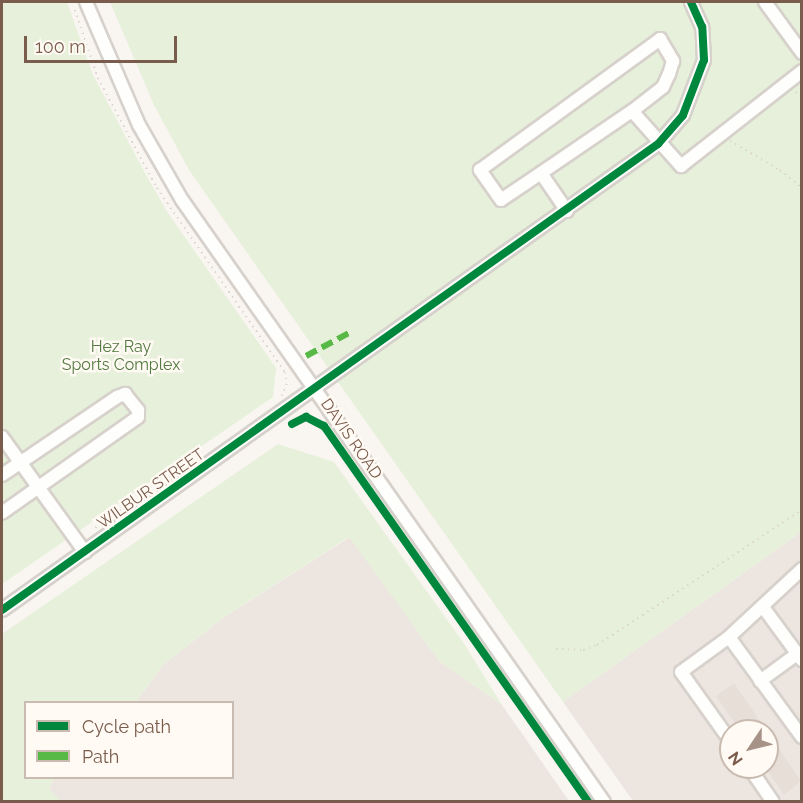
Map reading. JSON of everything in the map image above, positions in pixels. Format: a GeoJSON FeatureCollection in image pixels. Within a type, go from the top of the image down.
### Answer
{"type":"FeatureCollection","features":[{"type":"Feature","properties":{"kind":"street","name":"DAVIS ROAD"},"geometry":{"type":"LineString","coordinates":[[86,2],[110,63],[159,163],[604,801]]}},
{"type":"Feature","properties":{"kind":"street","name":"WILBUR STREET"},"geometry":{"type":"LineString","coordinates":[[2,610],[567,211],[658,144],[683,115],[704,60],[702,27],[691,2]]}},
{"type":"Feature","properties":{"kind":"street"},"geometry":{"type":"LineString","coordinates":[[765,2],[801,52]]}},
{"type":"Feature","properties":{"kind":"street"},"geometry":{"type":"LineString","coordinates":[[660,39],[673,61],[663,87],[541,173],[501,200],[480,170],[660,39]]}},
{"type":"Feature","properties":{"kind":"street"},"geometry":{"type":"LineString","coordinates":[[632,111],[658,144],[681,166],[801,71]]}},
{"type":"Feature","properties":{"kind":"street"},"geometry":{"type":"LineString","coordinates":[[541,173],[567,211]]}},
{"type":"Feature","properties":{"kind":"street"},"geometry":{"type":"LineString","coordinates":[[2,475],[117,397],[125,394],[131,399],[138,417],[2,513]]}},
{"type":"Feature","properties":{"kind":"street"},"geometry":{"type":"LineString","coordinates":[[2,437],[85,552]]}},
{"type":"Feature","properties":{"kind":"street"},"geometry":{"type":"LineString","coordinates":[[719,725],[681,672],[729,637],[800,575]]}},
{"type":"Feature","properties":{"kind":"street"},"geometry":{"type":"LineString","coordinates":[[760,681],[799,657],[763,607]]}},
{"type":"Feature","properties":{"kind":"street"},"geometry":{"type":"LineString","coordinates":[[729,637],[800,732]]}},
{"type":"Feature","properties":{"kind":"street"},"geometry":{"type":"LineString","coordinates":[[757,779],[773,801]]}},
{"type":"Feature","properties":{"kind":"path"},"geometry":{"type":"LineString","coordinates":[[75,10],[98,78],[158,188],[286,371],[287,390],[278,400]]}},
{"type":"Feature","properties":{"kind":"path"},"geometry":{"type":"LineString","coordinates":[[722,134],[780,170],[801,188]]}},
{"type":"Feature","properties":{"kind":"path"},"geometry":{"type":"LineString","coordinates":[[296,421],[306,417],[316,419]]}},
{"type":"Feature","properties":{"kind":"path"},"geometry":{"type":"LineString","coordinates":[[95,528],[194,459]]}},
{"type":"Feature","properties":{"kind":"path"},"geometry":{"type":"LineString","coordinates":[[556,649],[583,650],[597,645],[801,510]]}},
{"type":"Feature","properties":{"kind":"shaded area"},"geometry":{"type":"Polygon","coordinates":[[[801,532],[801,801],[633,801],[563,702],[801,532]]]}},
{"type":"Feature","properties":{"kind":"shaded area"},"geometry":{"type":"Polygon","coordinates":[[[350,537],[439,661],[502,705],[569,801],[61,802],[49,788],[54,779],[234,779],[234,701],[137,701],[163,665],[223,618],[350,537]]]}},
{"type":"Feature","properties":{"kind":"green space","name":"Hez Ray Sports Complex"},"geometry":{"type":"Polygon","coordinates":[[[2,2],[67,2],[93,75],[166,210],[276,368],[273,397],[2,584],[2,2]]]}},
{"type":"Feature","properties":{"kind":"green space"},"geometry":{"type":"Polygon","coordinates":[[[110,2],[801,2],[801,532],[563,702],[189,170],[154,105],[110,2]]]}},
{"type":"Feature","properties":{"kind":"green space"},"geometry":{"type":"Polygon","coordinates":[[[278,444],[334,462],[463,642],[502,705],[439,661],[349,537],[223,618],[163,665],[137,701],[24,701],[24,779],[54,779],[49,788],[61,801],[2,801],[2,634],[278,444]]]}},
{"type":"Feature","properties":{"kind":"building"},"geometry":{"type":"Polygon","coordinates":[[[734,683],[759,719],[732,719],[716,696],[734,683]]]}},
{"type":"Feature","properties":{"kind":"building"},"geometry":{"type":"Polygon","coordinates":[[[779,749],[801,781],[784,795],[773,779],[779,779],[779,749]]]}},
{"type":"Feature","properties":{"kind":"marked path"},"geometry":{"type":"LineString","coordinates":[[306,356],[351,332]]}},
{"type":"Feature","properties":{"kind":"cycle path"},"geometry":{"type":"LineString","coordinates":[[2,610],[658,144],[683,115],[704,60],[702,27],[691,2]]}},
{"type":"Feature","properties":{"kind":"cycle path"},"geometry":{"type":"LineString","coordinates":[[292,424],[306,417],[324,426],[588,802]]}}]}
